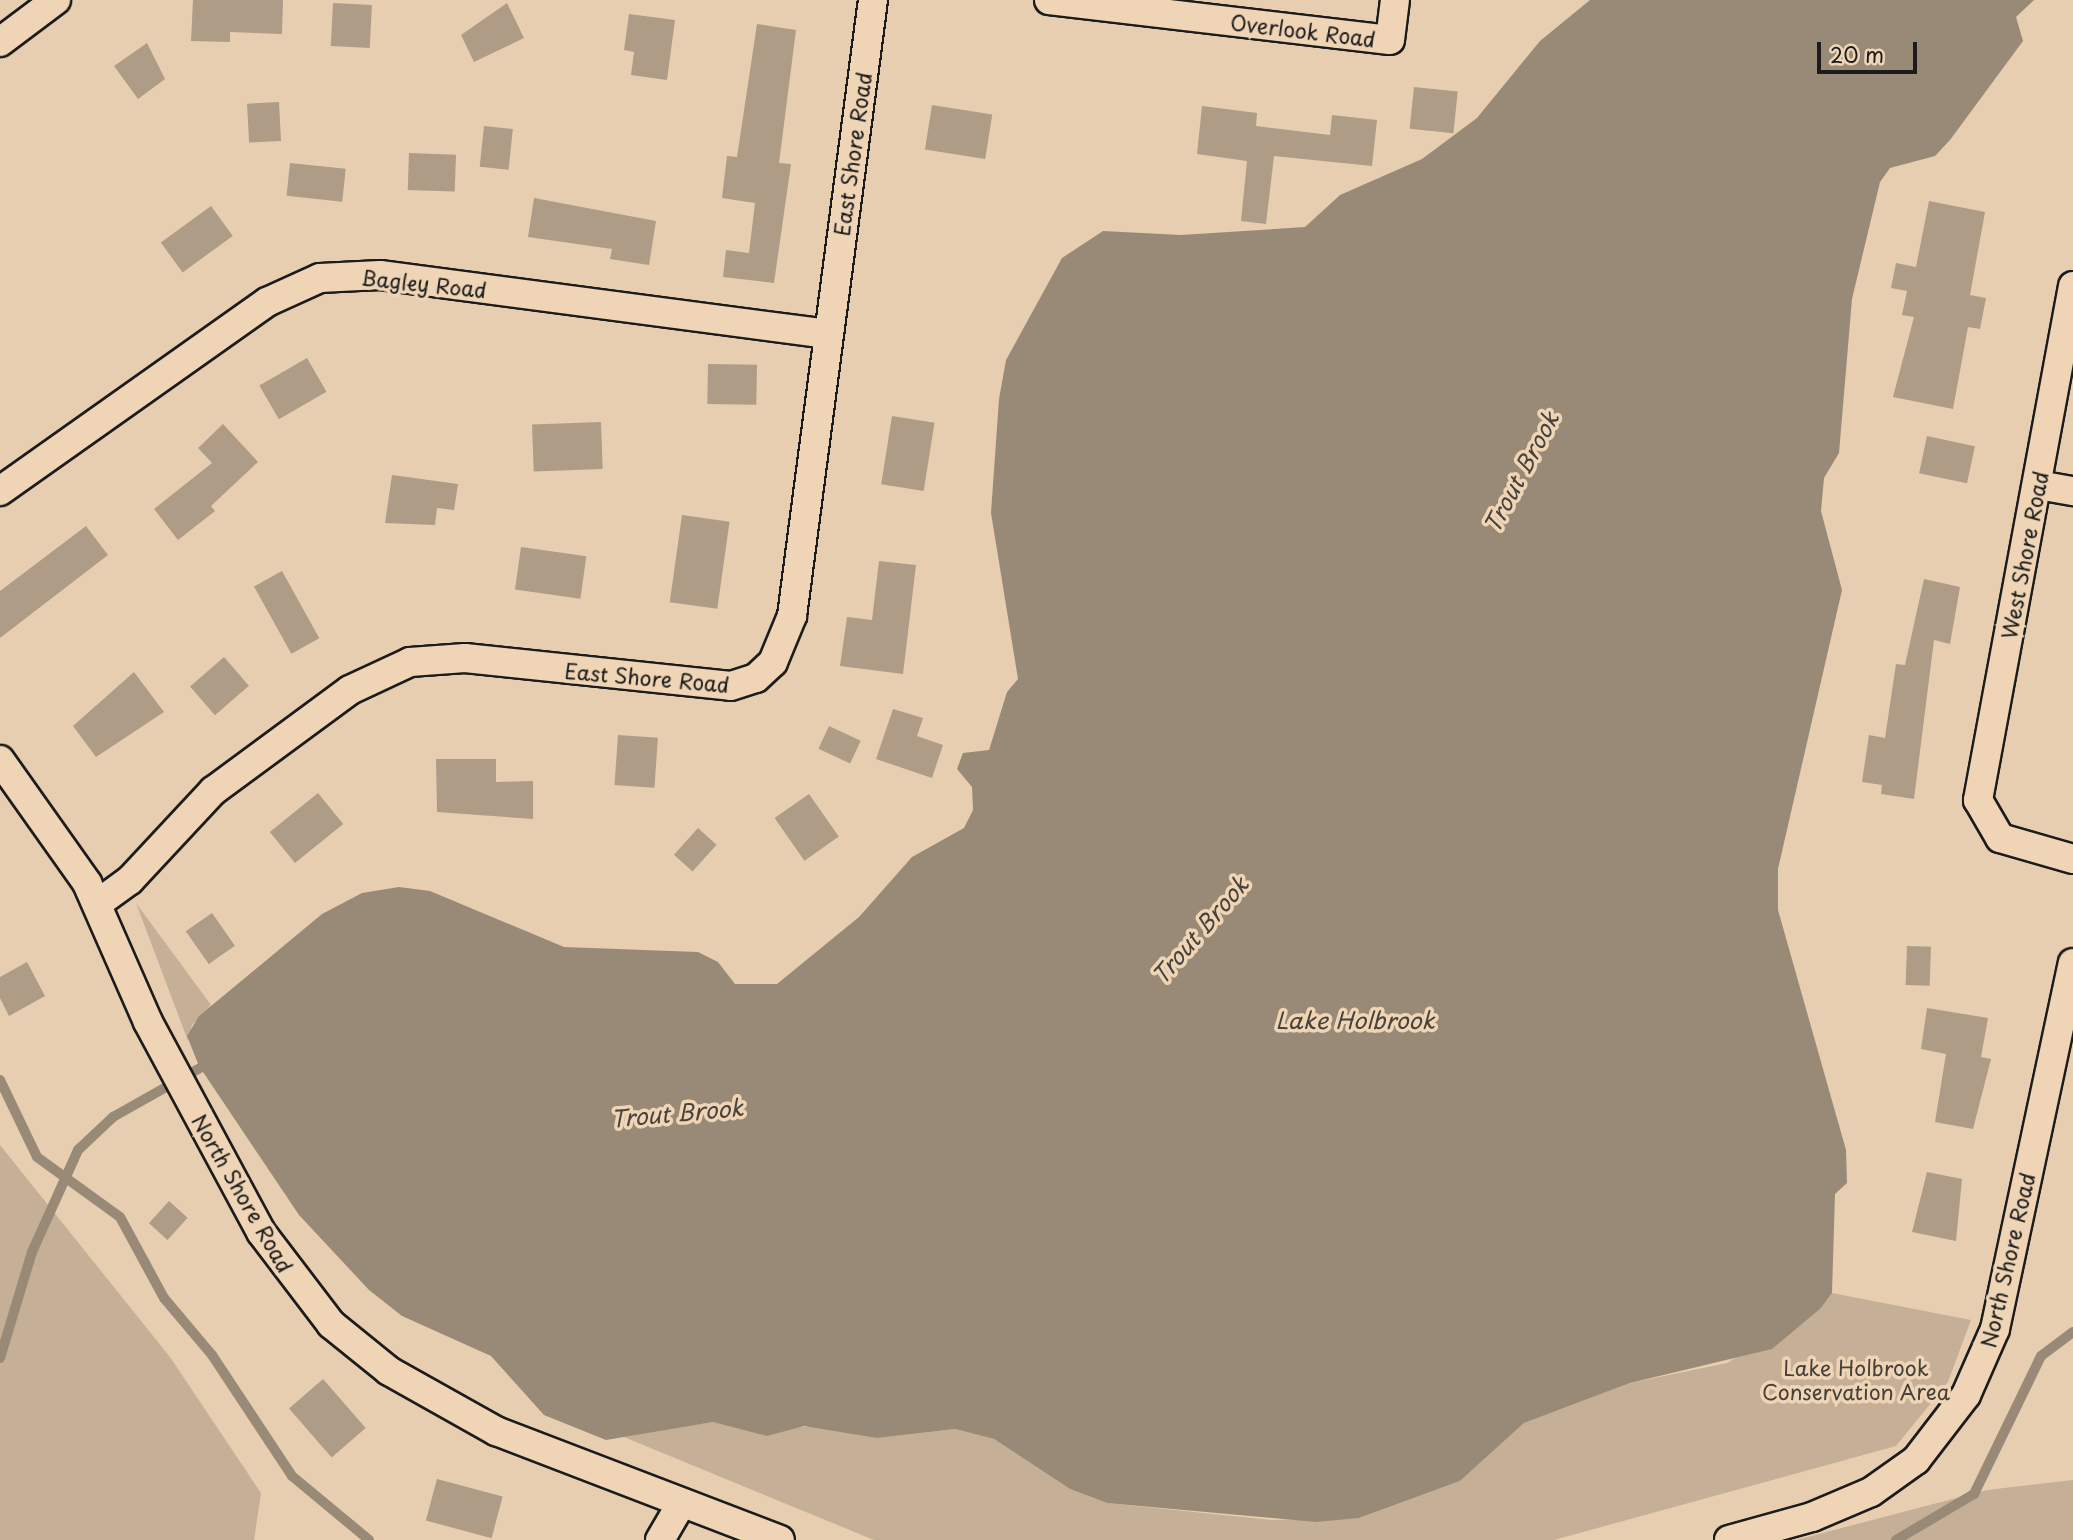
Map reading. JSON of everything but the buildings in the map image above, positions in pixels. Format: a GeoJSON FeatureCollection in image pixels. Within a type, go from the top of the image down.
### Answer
{"type":"FeatureCollection","features":[{"type":"Feature","properties":{"kind":"street"},"geometry":{"type":"LineString","coordinates":[[0,42],[56,0]]}},
{"type":"Feature","properties":{"kind":"street","name":"East Shore Road"},"geometry":{"type":"LineString","coordinates":[[97,904],[130,880],[213,791],[351,690],[410,662],[465,658],[715,686],[744,684],[765,672],[781,651],[792,616],[873,0]]}},
{"type":"Feature","properties":{"kind":"street","name":"Overlook Road"},"geometry":{"type":"LineString","coordinates":[[1049,0],[1390,40],[1395,0]]}},
{"type":"Feature","properties":{"kind":"street","name":"Bagley Road"},"geometry":{"type":"LineString","coordinates":[[0,491],[267,302],[320,278],[380,275],[828,334]]}},
{"type":"Feature","properties":{"kind":"street","name":"West Shore Road"},"geometry":{"type":"LineString","coordinates":[[2073,286],[2038,485],[1980,769],[1978,800],[1985,822],[2011,844],[2073,859]]}},
{"type":"Feature","properties":{"kind":"street"},"geometry":{"type":"LineString","coordinates":[[2038,485],[2073,491]]}},
{"type":"Feature","properties":{"kind":"street","name":"North Shore Road"},"geometry":{"type":"LineString","coordinates":[[0,760],[74,861],[97,904],[166,1058],[298,1286],[369,1357],[496,1432],[780,1540]]}},
{"type":"Feature","properties":{"kind":"street","name":"North Shore Road"},"geometry":{"type":"LineString","coordinates":[[1729,1540],[1812,1517],[1871,1492],[1916,1460],[1966,1395],[2001,1303],[2073,963]]}},
{"type":"Feature","properties":{"kind":"street"},"geometry":{"type":"LineString","coordinates":[[660,1540],[681,1504]]}},
{"type":"Feature","properties":{"kind":"green space"},"geometry":{"type":"Polygon","coordinates":[[[136,903],[211,1005],[192,1025],[188,1041],[136,903]]]}},
{"type":"Feature","properties":{"kind":"green space"},"geometry":{"type":"Polygon","coordinates":[[[0,1145],[170,1357],[261,1493],[254,1540],[0,1540],[0,1145]]]}},
{"type":"Feature","properties":{"kind":"green space","name":"Lake Holbrook Conservation Area"},"geometry":{"type":"Polygon","coordinates":[[[1832,1293],[1971,1320],[1948,1382],[1896,1446],[1554,1540],[874,1540],[619,1435],[713,1422],[832,1428],[877,1438],[955,1429],[994,1439],[1070,1489],[1107,1503],[1272,1520],[1359,1518],[1460,1481],[1524,1423],[1630,1383],[1727,1363],[1821,1308],[1832,1293]]]}},
{"type":"Feature","properties":{"kind":"green space"},"geometry":{"type":"Polygon","coordinates":[[[2073,1480],[2073,1540],[1796,1540],[1987,1490],[2073,1480]]]}},
{"type":"Feature","properties":{"kind":"water","name":"Lake Holbrook"},"geometry":{"type":"Polygon","coordinates":[[[1590,0],[2034,0],[2016,17],[2023,41],[1950,140],[1935,156],[1890,168],[1880,182],[1852,299],[1839,453],[1824,478],[1821,511],[1842,590],[1778,869],[1778,910],[1846,1150],[1847,1183],[1835,1194],[1832,1293],[1821,1308],[1772,1349],[1630,1383],[1524,1423],[1460,1481],[1359,1518],[1316,1522],[1107,1503],[1070,1489],[994,1439],[955,1429],[877,1438],[804,1426],[767,1436],[713,1422],[606,1440],[544,1415],[491,1356],[402,1316],[369,1290],[299,1215],[199,1066],[187,1036],[199,1016],[322,914],[362,893],[399,887],[430,891],[564,947],[698,952],[718,962],[735,984],[777,984],[859,917],[912,857],[964,828],[973,810],[972,787],[957,769],[963,753],[989,750],[1007,692],[1018,679],[991,513],[999,399],[1006,360],[1062,258],[1103,231],[1181,235],[1305,227],[1340,195],[1422,159],[1477,118],[1540,41],[1590,0]]]}},
{"type":"Feature","properties":{"kind":"waterway"},"geometry":{"type":"LineString","coordinates":[[0,1358],[32,1252],[78,1150],[113,1117],[209,1063]]}},
{"type":"Feature","properties":{"kind":"waterway"},"geometry":{"type":"LineString","coordinates":[[0,1080],[37,1157],[120,1217],[164,1298],[212,1355],[292,1476],[369,1540]]}},
{"type":"Feature","properties":{"kind":"waterway"},"geometry":{"type":"LineString","coordinates":[[1896,1540],[1974,1494],[2041,1356],[2073,1332]]}},
{"type":"Feature","properties":{"kind":"water label","name":"Trout Brook"},"geometry":{"type":"Point","coordinates":[1521,472]}},
{"type":"Feature","properties":{"kind":"water label","name":"Trout Brook"},"geometry":{"type":"Point","coordinates":[1200,930]}},
{"type":"Feature","properties":{"kind":"water label","name":"Trout Brook"},"geometry":{"type":"Point","coordinates":[677,1113]}}]}
